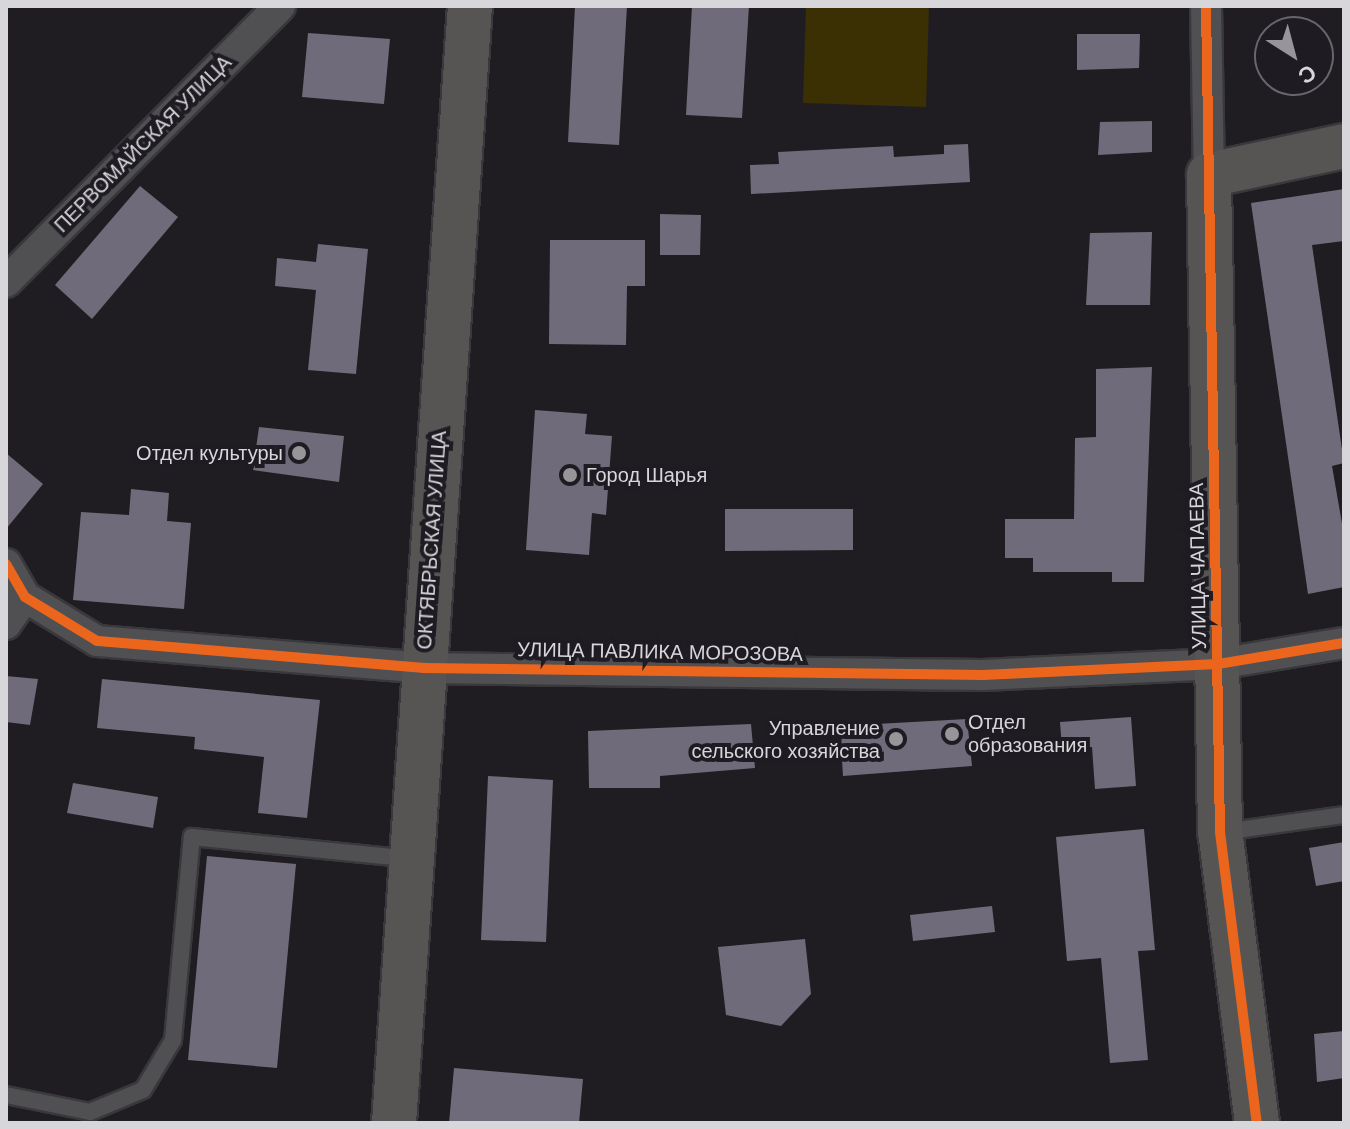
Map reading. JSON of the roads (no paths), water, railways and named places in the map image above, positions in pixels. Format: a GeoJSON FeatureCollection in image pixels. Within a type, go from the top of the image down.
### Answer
{"type":"FeatureCollection","features":[{"type":"Feature","properties":{"kind":"main road","name":"ОКТЯБРЬСКАЯ УЛИЦА"},"geometry":{"type":"LineString","coordinates":[[394,1123],[470,6]]}},
{"type":"Feature","properties":{"kind":"main road"},"geometry":{"type":"LineString","coordinates":[[1209,175],[1344,146]]}},
{"type":"Feature","properties":{"kind":"main road","name":"УЛИЦА ЧАПАЕВА"},"geometry":{"type":"LineString","coordinates":[[1209,175],[1220,832],[1257,1123]]}},
{"type":"Feature","properties":{"kind":"street","name":"ПЕРВОМАЙСКАЯ УЛИЦА"},"geometry":{"type":"LineString","coordinates":[[6,282],[280,6]]}},
{"type":"Feature","properties":{"kind":"street","name":"УЛИЦА ЧАПАЕВА"},"geometry":{"type":"LineString","coordinates":[[1206,6],[1209,175]]}},
{"type":"Feature","properties":{"kind":"street","name":"УЛИЦА ПАВЛИКА МОРОЗОВА"},"geometry":{"type":"LineString","coordinates":[[6,564],[25,597],[97,641],[423,668],[983,675],[1218,664],[1344,643]]}},
{"type":"Feature","properties":{"kind":"street"},"geometry":{"type":"LineString","coordinates":[[6,624],[25,597]]}},
{"type":"Feature","properties":{"kind":"lane"},"geometry":{"type":"LineString","coordinates":[[1220,832],[1344,815]]}},
{"type":"Feature","properties":{"kind":"lane"},"geometry":{"type":"LineString","coordinates":[[6,1095],[90,1112],[143,1090],[173,1040],[192,837],[411,859]]}},
{"type":"Feature","properties":{"kind":"place","name":"Отдел культуры"},"geometry":{"type":"Point","coordinates":[299,453]}},
{"type":"Feature","properties":{"kind":"place","name":"Город Шарья"},"geometry":{"type":"Point","coordinates":[570,475]}},
{"type":"Feature","properties":{"kind":"place","name":"Отдел образования"},"geometry":{"type":"Point","coordinates":[952,734]}},
{"type":"Feature","properties":{"kind":"place","name":"Управление сельского хозяйства"},"geometry":{"type":"Point","coordinates":[896,739]}}]}
